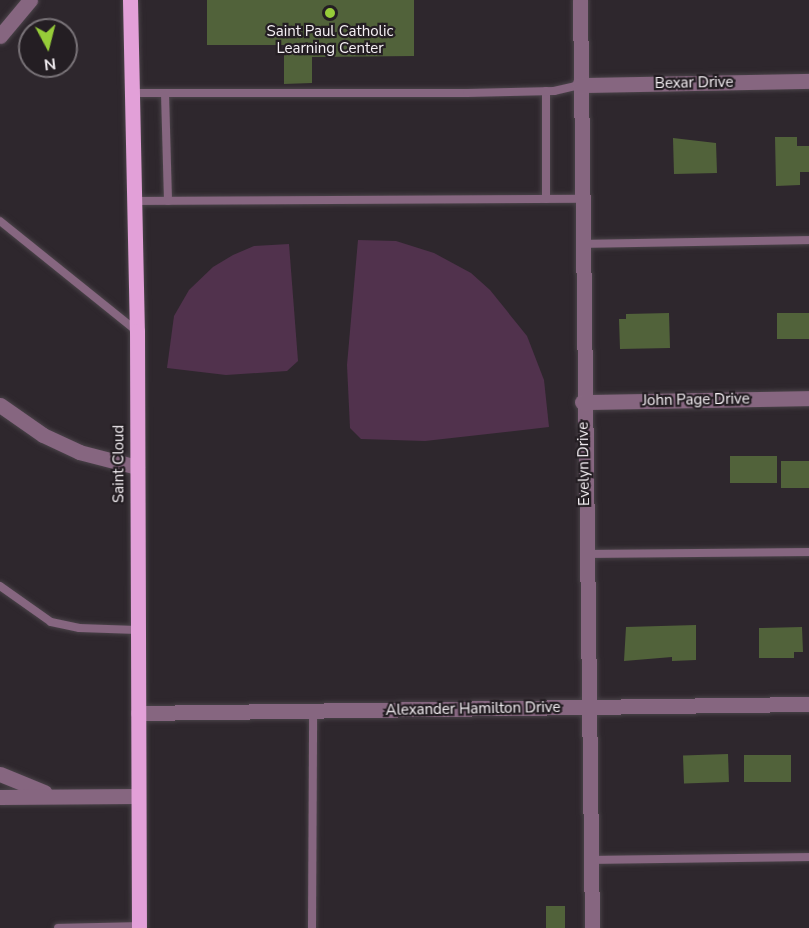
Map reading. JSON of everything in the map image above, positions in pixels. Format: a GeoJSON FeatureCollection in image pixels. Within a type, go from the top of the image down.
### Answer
{"type":"FeatureCollection","features":[{"type":"Feature","properties":{"kind":"main road","name":"Saint Cloud"},"geometry":{"type":"LineString","coordinates":[[130,0],[137,331],[139,927]]}},
{"type":"Feature","properties":{"kind":"street"},"geometry":{"type":"LineString","coordinates":[[0,36],[30,0]]}},
{"type":"Feature","properties":{"kind":"street","name":"Evelyn Drive"},"geometry":{"type":"LineString","coordinates":[[580,0],[582,402],[592,928]]}},
{"type":"Feature","properties":{"kind":"street","name":"Bexar Drive"},"geometry":{"type":"LineString","coordinates":[[579,86],[809,81]]}},
{"type":"Feature","properties":{"kind":"street","name":"John Page Drive"},"geometry":{"type":"LineString","coordinates":[[582,402],[809,398]]}},
{"type":"Feature","properties":{"kind":"street"},"geometry":{"type":"LineString","coordinates":[[0,405],[43,435],[79,452],[137,467]]}},
{"type":"Feature","properties":{"kind":"street","name":"Alexander Hamilton Drive"},"geometry":{"type":"LineString","coordinates":[[138,713],[809,704]]}},
{"type":"Feature","properties":{"kind":"street"},"geometry":{"type":"LineString","coordinates":[[0,774],[52,795]]}},
{"type":"Feature","properties":{"kind":"street"},"geometry":{"type":"LineString","coordinates":[[0,797],[137,796]]}},
{"type":"Feature","properties":{"kind":"lane"},"geometry":{"type":"LineString","coordinates":[[132,93],[546,91],[579,86]]}},
{"type":"Feature","properties":{"kind":"lane"},"geometry":{"type":"LineString","coordinates":[[546,91],[546,199]]}},
{"type":"Feature","properties":{"kind":"lane"},"geometry":{"type":"LineString","coordinates":[[165,93],[168,201]]}},
{"type":"Feature","properties":{"kind":"lane"},"geometry":{"type":"LineString","coordinates":[[134,201],[580,199]]}},
{"type":"Feature","properties":{"kind":"lane"},"geometry":{"type":"LineString","coordinates":[[0,221],[137,331]]}},
{"type":"Feature","properties":{"kind":"lane"},"geometry":{"type":"LineString","coordinates":[[581,244],[809,240]]}},
{"type":"Feature","properties":{"kind":"lane"},"geometry":{"type":"LineString","coordinates":[[586,554],[809,552]]}},
{"type":"Feature","properties":{"kind":"lane"},"geometry":{"type":"LineString","coordinates":[[0,586],[26,608],[51,622],[79,628],[137,630]]}},
{"type":"Feature","properties":{"kind":"lane"},"geometry":{"type":"LineString","coordinates":[[312,928],[313,711]]}},
{"type":"Feature","properties":{"kind":"lane"},"geometry":{"type":"LineString","coordinates":[[591,860],[809,857]]}},
{"type":"Feature","properties":{"kind":"lane"},"geometry":{"type":"LineString","coordinates":[[57,928],[139,927]]}},
{"type":"Feature","properties":{"kind":"shaded area"},"geometry":{"type":"Polygon","coordinates":[[[358,240],[396,241],[434,253],[471,273],[490,290],[527,336],[544,380],[549,427],[425,441],[361,439],[350,428],[347,365],[358,240]]]}},
{"type":"Feature","properties":{"kind":"shaded area"},"geometry":{"type":"Polygon","coordinates":[[[289,244],[298,361],[287,371],[226,375],[167,368],[174,316],[189,290],[213,267],[233,255],[254,246],[289,244]]]}},
{"type":"Feature","properties":{"kind":"building"},"geometry":{"type":"Polygon","coordinates":[[[207,0],[414,0],[414,56],[312,57],[312,83],[284,84],[284,45],[207,45],[207,0]]]}},
{"type":"Feature","properties":{"kind":"building"},"geometry":{"type":"Polygon","coordinates":[[[775,137],[797,137],[797,146],[809,146],[809,172],[800,172],[800,185],[776,186],[775,137]]]}},
{"type":"Feature","properties":{"kind":"building"},"geometry":{"type":"Polygon","coordinates":[[[673,138],[716,143],[717,173],[674,174],[673,138]]]}},
{"type":"Feature","properties":{"kind":"building"},"geometry":{"type":"Polygon","coordinates":[[[669,313],[670,348],[620,349],[619,319],[626,319],[626,314],[669,313]]]}},
{"type":"Feature","properties":{"kind":"building"},"geometry":{"type":"Polygon","coordinates":[[[777,313],[809,313],[809,339],[777,339],[777,313]]]}},
{"type":"Feature","properties":{"kind":"building"},"geometry":{"type":"Polygon","coordinates":[[[730,456],[777,456],[777,483],[730,483],[730,456]]]}},
{"type":"Feature","properties":{"kind":"building"},"geometry":{"type":"Polygon","coordinates":[[[781,461],[809,461],[809,488],[781,488],[781,461]]]}},
{"type":"Feature","properties":{"kind":"building"},"geometry":{"type":"Polygon","coordinates":[[[696,625],[696,660],[672,661],[672,657],[624,661],[626,627],[696,625]]]}},
{"type":"Feature","properties":{"kind":"building"},"geometry":{"type":"Polygon","coordinates":[[[802,627],[803,652],[794,652],[794,658],[759,658],[759,628],[802,627]]]}},
{"type":"Feature","properties":{"kind":"building"},"geometry":{"type":"Polygon","coordinates":[[[728,754],[729,782],[684,784],[683,756],[728,754]]]}},
{"type":"Feature","properties":{"kind":"building"},"geometry":{"type":"Polygon","coordinates":[[[744,755],[791,755],[791,782],[744,782],[744,755]]]}},
{"type":"Feature","properties":{"kind":"building"},"geometry":{"type":"Polygon","coordinates":[[[546,906],[565,906],[565,928],[546,928],[546,906]]]}},
{"type":"Feature","properties":{"kind":"place","name":"Saint Paul Catholic Learning Center"},"geometry":{"type":"Point","coordinates":[330,13]}}]}
